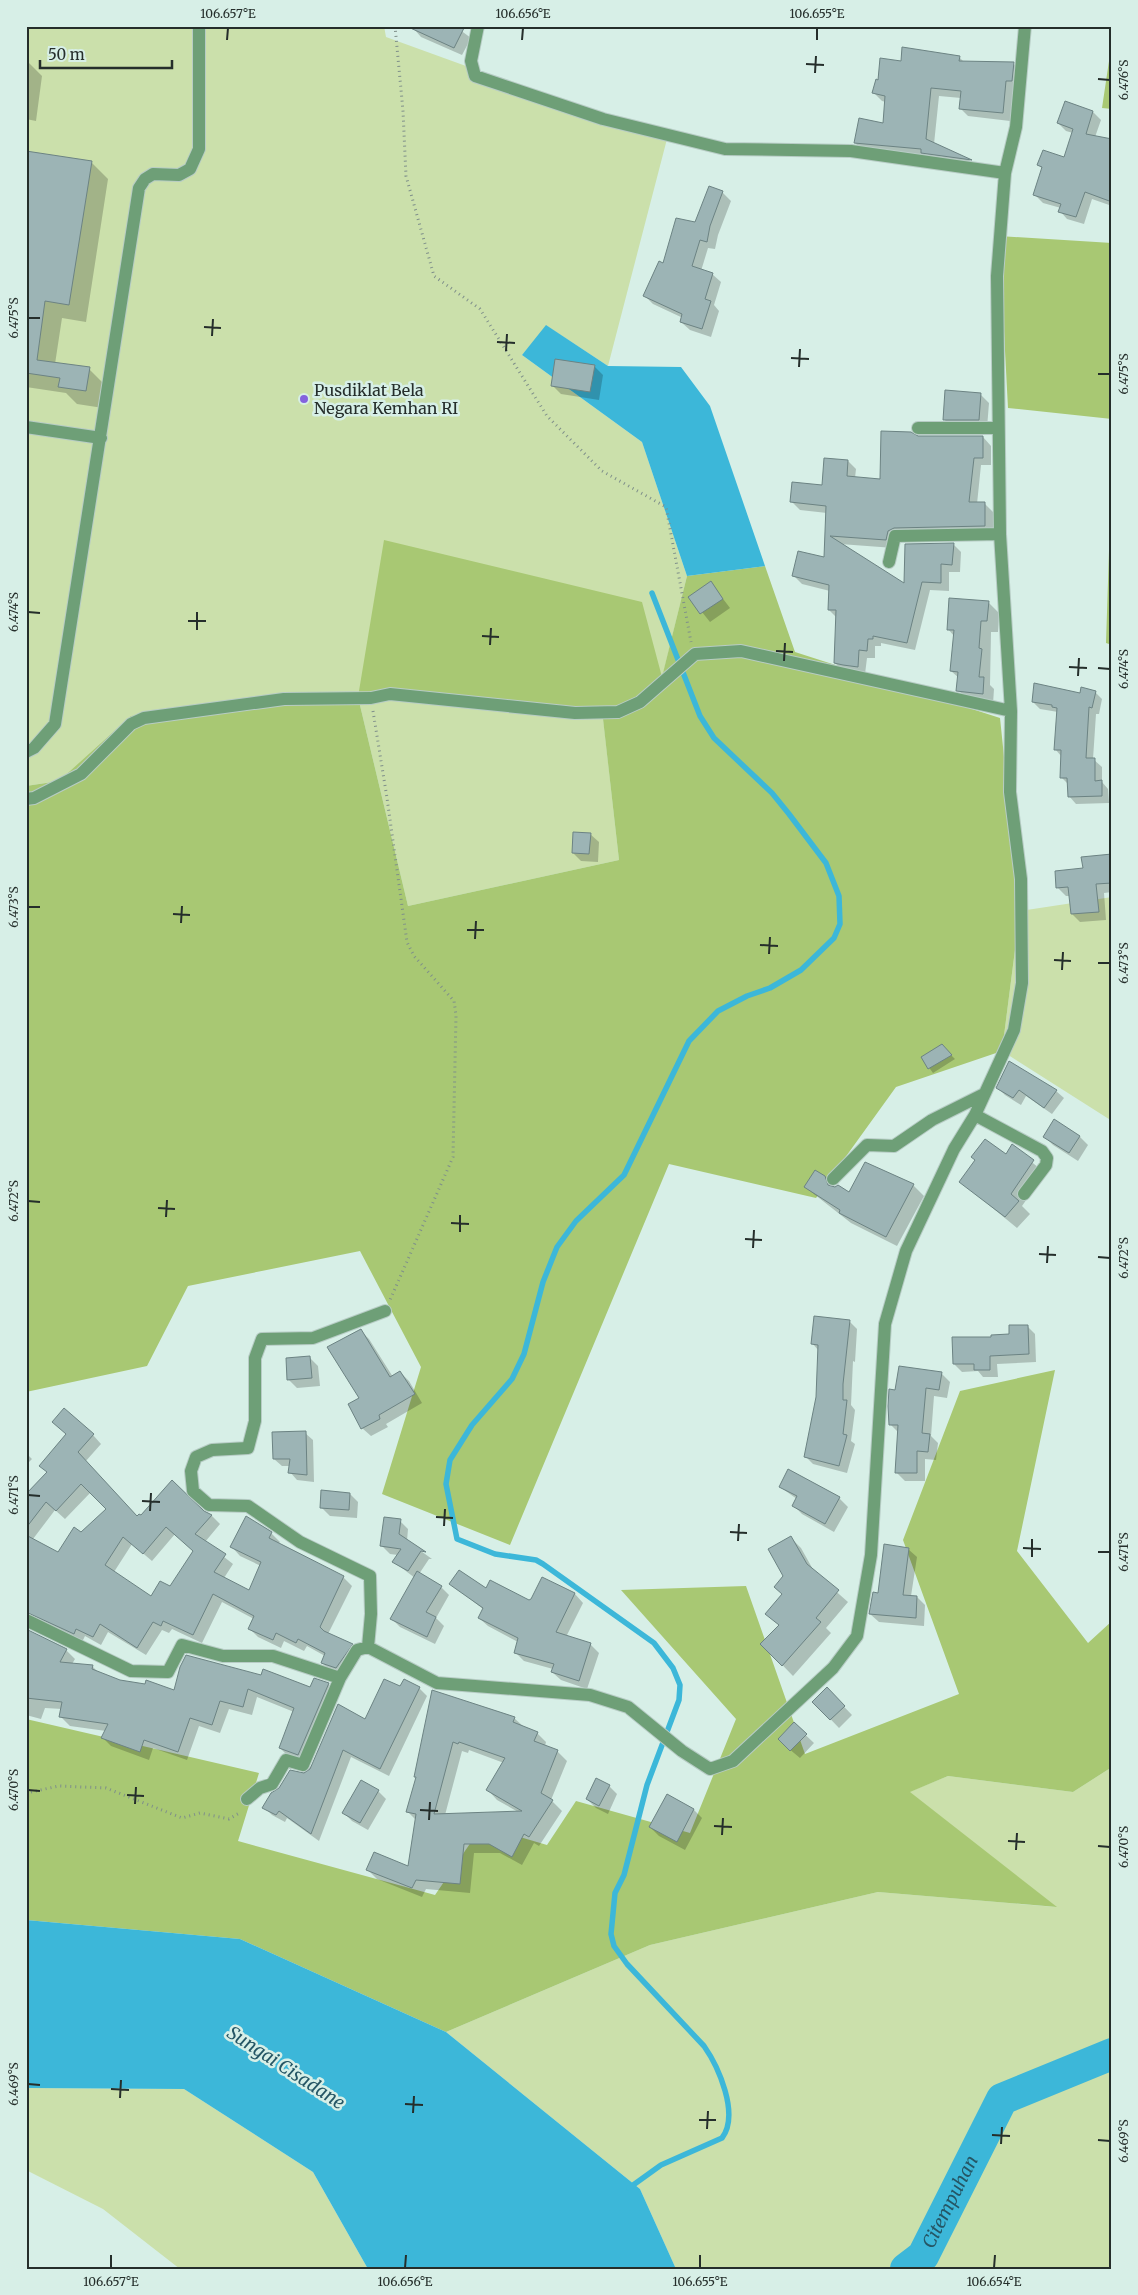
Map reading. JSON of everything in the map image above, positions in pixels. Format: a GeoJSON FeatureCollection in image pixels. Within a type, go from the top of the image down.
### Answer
{"type":"FeatureCollection","features":[{"type":"Feature","properties":{"kind":"street"},"geometry":{"type":"LineString","coordinates":[[26,752],[34,748],[55,724],[139,188],[145,179],[153,174],[179,174],[190,169],[199,149],[199,26]]}},
{"type":"Feature","properties":{"kind":"street"},"geometry":{"type":"LineString","coordinates":[[478,26],[470,61],[475,76],[603,119],[725,149],[851,151],[1004,173]]}},
{"type":"Feature","properties":{"kind":"street"},"geometry":{"type":"LineString","coordinates":[[248,1799],[260,1788],[272,1784],[286,1760],[303,1765],[340,1678],[357,1650],[368,1647],[437,1683],[590,1695],[628,1707],[682,1752],[710,1769],[733,1762],[833,1668],[857,1636],[871,1555],[885,1324],[906,1251],[954,1149],[975,1115],[1014,1030],[1022,983],[1020,878],[1010,792],[1011,711],[1000,534],[997,276],[1004,173],[1016,128],[1025,26]]}},
{"type":"Feature","properties":{"kind":"street"},"geometry":{"type":"LineString","coordinates":[[26,427],[101,438]]}},
{"type":"Feature","properties":{"kind":"street"},"geometry":{"type":"LineString","coordinates":[[918,428],[998,428]]}},
{"type":"Feature","properties":{"kind":"street"},"geometry":{"type":"LineString","coordinates":[[889,562],[895,536],[1000,534]]}},
{"type":"Feature","properties":{"kind":"street"},"geometry":{"type":"LineString","coordinates":[[26,799],[34,798],[81,774],[131,724],[144,718],[284,699],[371,698],[390,694],[574,713],[618,712],[640,702],[695,654],[741,651],[1011,711]]}},
{"type":"Feature","properties":{"kind":"street"},"geometry":{"type":"LineString","coordinates":[[833,1179],[867,1145],[894,1146],[932,1120],[984,1094]]}},
{"type":"Feature","properties":{"kind":"street"},"geometry":{"type":"LineString","coordinates":[[975,1115],[1042,1151],[1047,1158],[1046,1165],[1024,1194]]}},
{"type":"Feature","properties":{"kind":"street"},"geometry":{"type":"LineString","coordinates":[[368,1647],[371,1614],[370,1576],[300,1542],[248,1506],[209,1505],[193,1492],[191,1471],[196,1458],[212,1450],[248,1448],[255,1421],[255,1358],[262,1339],[313,1338],[385,1311]]}},
{"type":"Feature","properties":{"kind":"street"},"geometry":{"type":"LineString","coordinates":[[26,1620],[131,1671],[168,1672],[182,1645],[223,1656],[273,1656],[340,1678]]}},
{"type":"Feature","properties":{"kind":"path"},"geometry":{"type":"LineString","coordinates":[[395,26],[403,111],[406,176],[434,276],[480,309],[547,416],[602,471],[666,507],[688,631],[695,654]]}},
{"type":"Feature","properties":{"kind":"path"},"geometry":{"type":"LineString","coordinates":[[371,698],[407,942],[414,956],[454,1001],[456,1015],[453,1157],[385,1311]]}},
{"type":"Feature","properties":{"kind":"path"},"geometry":{"type":"LineString","coordinates":[[26,1793],[59,1786],[106,1788],[182,1818],[200,1813],[229,1819],[240,1812],[248,1799]]}},
{"type":"Feature","properties":{"kind":"green space","name":"Pusdiklat Bela Negara Kemhan RI"},"geometry":{"type":"Polygon","coordinates":[[[26,26],[384,26],[386,37],[667,139],[608,366],[547,326],[522,355],[642,442],[687,576],[662,678],[602,709],[619,860],[408,906],[358,697],[58,781],[26,786],[26,26]]]}},
{"type":"Feature","properties":{"kind":"green space"},"geometry":{"type":"Polygon","coordinates":[[[1112,41],[1112,109],[1102,108],[1112,41]]]}},
{"type":"Feature","properties":{"kind":"green space"},"geometry":{"type":"Polygon","coordinates":[[[999,236],[1112,243],[1112,419],[1008,408],[999,236]]]}},
{"type":"Feature","properties":{"kind":"green space"},"geometry":{"type":"Polygon","coordinates":[[[1112,459],[1112,645],[1106,643],[1112,459]]]}},
{"type":"Feature","properties":{"kind":"green space"},"geometry":{"type":"Polygon","coordinates":[[[384,540],[642,602],[662,677],[687,576],[765,566],[795,652],[1000,718],[1020,911],[1002,1051],[896,1087],[816,1198],[669,1164],[510,1545],[382,1494],[421,1367],[360,1251],[188,1286],[147,1366],[26,1392],[26,786],[59,781],[131,716],[358,697],[384,540]],[[358,697],[408,906],[619,860],[602,710],[358,697]]]}},
{"type":"Feature","properties":{"kind":"green space"},"geometry":{"type":"Polygon","coordinates":[[[1112,897],[1112,1121],[1002,1051],[1020,911],[1112,897]]]}},
{"type":"Feature","properties":{"kind":"green space"},"geometry":{"type":"Polygon","coordinates":[[[1055,1370],[1017,1551],[1088,1643],[1112,1621],[1112,1767],[1073,1792],[948,1776],[910,1792],[1057,1907],[878,1892],[650,1945],[446,2032],[240,1939],[26,1920],[26,1719],[259,1773],[238,1841],[435,1895],[482,1826],[547,1845],[576,1801],[690,1833],[736,1719],[621,1590],[746,1586],[805,1754],[959,1694],[903,1540],[960,1391],[1055,1370]]]}},
{"type":"Feature","properties":{"kind":"green space"},"geometry":{"type":"Polygon","coordinates":[[[1112,1767],[1112,2269],[676,2269],[640,2189],[446,2032],[650,1945],[878,1892],[1056,1907],[909,1792],[948,1776],[1073,1792],[1112,1767]]]}},
{"type":"Feature","properties":{"kind":"green space"},"geometry":{"type":"Polygon","coordinates":[[[26,2088],[184,2089],[313,2172],[368,2269],[180,2269],[103,2209],[26,2170],[26,2088]]]}},
{"type":"Feature","properties":{"kind":"water"},"geometry":{"type":"Polygon","coordinates":[[[546,325],[608,366],[681,367],[710,406],[765,566],[687,576],[642,442],[522,355],[546,325]]]}},
{"type":"Feature","properties":{"kind":"water","name":"Sungai Cisadane"},"geometry":{"type":"Polygon","coordinates":[[[26,1920],[240,1939],[446,2032],[640,2189],[676,2269],[368,2269],[313,2172],[184,2089],[26,2088],[26,1920]]]}},
{"type":"Feature","properties":{"kind":"building"},"geometry":{"type":"Polygon","coordinates":[[[406,26],[465,26],[454,48],[406,26]]]}},
{"type":"Feature","properties":{"kind":"building"},"geometry":{"type":"Polygon","coordinates":[[[902,47],[960,56],[959,61],[1014,62],[1012,81],[1006,81],[1003,113],[959,109],[961,91],[931,88],[926,139],[972,160],[921,153],[921,149],[854,143],[859,118],[883,123],[885,96],[872,93],[876,79],[878,80],[880,58],[901,61],[902,47]]]}},
{"type":"Feature","properties":{"kind":"building"},"geometry":{"type":"Polygon","coordinates":[[[1065,101],[1093,111],[1086,134],[1112,139],[1112,202],[1085,192],[1076,217],[1058,212],[1061,204],[1033,195],[1042,167],[1037,165],[1043,150],[1064,157],[1073,129],[1057,123],[1065,101]]]}},
{"type":"Feature","properties":{"kind":"building"},"geometry":{"type":"Polygon","coordinates":[[[26,151],[92,161],[69,305],[45,301],[37,360],[90,367],[86,391],[58,387],[60,378],[26,373],[26,151]]]}},
{"type":"Feature","properties":{"kind":"building"},"geometry":{"type":"Polygon","coordinates":[[[709,186],[723,191],[710,226],[707,242],[700,240],[692,266],[713,273],[705,299],[711,301],[702,329],[680,322],[682,314],[643,296],[659,261],[663,263],[676,218],[695,222],[709,186]]]}},
{"type":"Feature","properties":{"kind":"building"},"geometry":{"type":"Polygon","coordinates":[[[555,359],[595,365],[590,392],[551,386],[555,359]]]}},
{"type":"Feature","properties":{"kind":"building"},"geometry":{"type":"Polygon","coordinates":[[[945,390],[981,393],[979,420],[943,420],[945,390]]]}},
{"type":"Feature","properties":{"kind":"building"},"geometry":{"type":"Polygon","coordinates":[[[881,431],[911,432],[918,436],[983,436],[983,458],[974,458],[969,502],[985,502],[985,526],[894,528],[888,531],[886,540],[830,536],[904,583],[905,544],[954,543],[952,565],[941,564],[941,583],[922,582],[907,643],[873,636],[873,639],[868,639],[867,651],[859,650],[858,667],[834,663],[836,610],[828,610],[829,585],[792,576],[798,551],[824,557],[826,506],[790,502],[792,482],[822,485],[824,458],[848,460],[847,476],[880,479],[881,431]]]}},
{"type":"Feature","properties":{"kind":"building"},"geometry":{"type":"Polygon","coordinates":[[[711,581],[723,599],[700,614],[688,597],[711,581]]]}},
{"type":"Feature","properties":{"kind":"building"},"geometry":{"type":"Polygon","coordinates":[[[949,598],[989,601],[987,621],[981,621],[979,648],[982,649],[979,677],[984,677],[983,694],[956,691],[958,672],[950,671],[954,630],[947,630],[949,598]]]}},
{"type":"Feature","properties":{"kind":"building"},"geometry":{"type":"Polygon","coordinates":[[[1034,683],[1080,693],[1081,687],[1096,691],[1092,708],[1089,707],[1086,758],[1095,758],[1095,781],[1102,780],[1102,796],[1068,797],[1067,778],[1060,778],[1061,750],[1054,750],[1057,708],[1052,707],[1052,705],[1032,702],[1034,683]]]}},
{"type":"Feature","properties":{"kind":"building"},"geometry":{"type":"Polygon","coordinates":[[[573,832],[591,833],[589,854],[572,853],[573,832]]]}},
{"type":"Feature","properties":{"kind":"building"},"geometry":{"type":"Polygon","coordinates":[[[1112,854],[1112,883],[1096,884],[1099,912],[1071,914],[1068,887],[1056,888],[1055,871],[1083,868],[1081,857],[1112,854]]]}},
{"type":"Feature","properties":{"kind":"building"},"geometry":{"type":"Polygon","coordinates":[[[942,1044],[952,1055],[928,1069],[921,1057],[942,1044]]]}},
{"type":"Feature","properties":{"kind":"building"},"geometry":{"type":"Polygon","coordinates":[[[1009,1061],[1057,1090],[1044,1108],[1019,1090],[1013,1098],[996,1088],[1009,1061]]]}},
{"type":"Feature","properties":{"kind":"building"},"geometry":{"type":"Polygon","coordinates":[[[1054,1119],[1080,1136],[1069,1153],[1043,1137],[1054,1119]]]}},
{"type":"Feature","properties":{"kind":"building"},"geometry":{"type":"Polygon","coordinates":[[[985,1139],[1006,1154],[1012,1144],[1034,1160],[1011,1194],[1019,1201],[1005,1217],[959,1182],[975,1160],[971,1157],[985,1139]]]}},
{"type":"Feature","properties":{"kind":"building"},"geometry":{"type":"Polygon","coordinates":[[[865,1162],[914,1184],[886,1237],[839,1213],[840,1210],[804,1187],[815,1170],[825,1176],[828,1185],[835,1187],[838,1185],[849,1192],[865,1162]]]}},
{"type":"Feature","properties":{"kind":"building"},"geometry":{"type":"Polygon","coordinates":[[[814,1316],[850,1320],[843,1384],[843,1400],[847,1400],[843,1434],[847,1435],[839,1466],[804,1457],[816,1397],[818,1345],[811,1344],[814,1316]]]}},
{"type":"Feature","properties":{"kind":"building"},"geometry":{"type":"Polygon","coordinates":[[[1009,1325],[1028,1325],[1029,1354],[990,1356],[990,1370],[974,1370],[974,1364],[953,1364],[952,1337],[991,1337],[991,1335],[1009,1334],[1009,1325]]]}},
{"type":"Feature","properties":{"kind":"building"},"geometry":{"type":"Polygon","coordinates":[[[361,1329],[390,1377],[400,1371],[415,1394],[379,1415],[380,1419],[361,1429],[348,1404],[359,1398],[327,1347],[361,1329]]]}},
{"type":"Feature","properties":{"kind":"building"},"geometry":{"type":"Polygon","coordinates":[[[310,1356],[312,1378],[287,1380],[286,1358],[310,1356]]]}},
{"type":"Feature","properties":{"kind":"building"},"geometry":{"type":"Polygon","coordinates":[[[899,1366],[942,1372],[939,1390],[926,1388],[922,1433],[930,1434],[928,1452],[917,1451],[917,1473],[895,1473],[898,1425],[889,1425],[888,1406],[889,1389],[895,1390],[899,1366]]]}},
{"type":"Feature","properties":{"kind":"building"},"geometry":{"type":"Polygon","coordinates":[[[64,1408],[94,1434],[78,1452],[137,1516],[141,1515],[172,1480],[204,1511],[212,1515],[195,1534],[226,1554],[214,1572],[249,1590],[261,1562],[230,1547],[246,1516],[272,1532],[269,1538],[344,1576],[320,1627],[324,1631],[353,1644],[336,1668],[321,1663],[325,1653],[298,1639],[296,1643],[276,1633],[273,1640],[248,1629],[254,1616],[213,1594],[193,1635],[163,1621],[161,1626],[153,1622],[137,1648],[100,1624],[93,1637],[76,1629],[74,1634],[26,1612],[26,1535],[58,1552],[74,1527],[81,1532],[106,1509],[81,1484],[56,1511],[46,1502],[26,1528],[26,1494],[47,1472],[39,1466],[66,1434],[52,1422],[64,1408]],[[166,1527],[143,1554],[123,1537],[105,1565],[151,1596],[160,1581],[170,1586],[193,1551],[166,1527]]]}},
{"type":"Feature","properties":{"kind":"building"},"geometry":{"type":"Polygon","coordinates":[[[306,1431],[307,1475],[288,1473],[290,1459],[273,1459],[272,1432],[306,1431]]]}},
{"type":"Feature","properties":{"kind":"building"},"geometry":{"type":"Polygon","coordinates":[[[788,1469],[840,1497],[825,1524],[792,1506],[797,1496],[779,1487],[788,1469]]]}},
{"type":"Feature","properties":{"kind":"building"},"geometry":{"type":"Polygon","coordinates":[[[321,1490],[350,1493],[349,1510],[320,1508],[321,1490]]]}},
{"type":"Feature","properties":{"kind":"building"},"geometry":{"type":"Polygon","coordinates":[[[384,1517],[401,1519],[399,1534],[426,1552],[421,1551],[408,1571],[392,1562],[401,1549],[380,1546],[384,1517]]]}},
{"type":"Feature","properties":{"kind":"building"},"geometry":{"type":"Polygon","coordinates":[[[791,1536],[807,1564],[839,1590],[816,1618],[821,1622],[782,1666],[760,1644],[779,1625],[765,1614],[782,1594],[774,1587],[783,1576],[768,1549],[791,1536]]]}},
{"type":"Feature","properties":{"kind":"building"},"geometry":{"type":"Polygon","coordinates":[[[884,1544],[909,1548],[903,1595],[917,1596],[916,1618],[869,1614],[873,1592],[878,1593],[884,1544]]]}},
{"type":"Feature","properties":{"kind":"building"},"geometry":{"type":"Polygon","coordinates":[[[459,1570],[486,1588],[490,1580],[529,1600],[542,1577],[575,1593],[556,1632],[591,1643],[579,1681],[551,1672],[554,1664],[514,1653],[518,1638],[478,1618],[483,1608],[449,1584],[459,1570]]]}},
{"type":"Feature","properties":{"kind":"building"},"geometry":{"type":"Polygon","coordinates":[[[417,1571],[442,1586],[426,1612],[436,1617],[427,1637],[390,1619],[417,1571]]]}},
{"type":"Feature","properties":{"kind":"building"},"geometry":{"type":"Polygon","coordinates":[[[26,1629],[67,1649],[60,1662],[93,1665],[92,1669],[120,1680],[145,1684],[146,1680],[174,1690],[180,1667],[186,1655],[261,1675],[263,1669],[310,1687],[314,1678],[329,1683],[298,1755],[279,1748],[294,1708],[248,1689],[243,1707],[220,1701],[212,1725],[190,1718],[178,1752],[144,1740],[140,1752],[101,1738],[108,1724],[59,1717],[62,1702],[26,1698],[26,1629]]]}},
{"type":"Feature","properties":{"kind":"building"},"geometry":{"type":"Polygon","coordinates":[[[384,1679],[400,1686],[404,1679],[420,1687],[380,1769],[343,1750],[311,1834],[279,1811],[276,1815],[262,1808],[271,1793],[279,1788],[290,1770],[304,1773],[310,1769],[338,1704],[365,1719],[384,1679]]]}},
{"type":"Feature","properties":{"kind":"building"},"geometry":{"type":"Polygon","coordinates":[[[827,1687],[845,1706],[830,1720],[812,1702],[827,1687]]]}},
{"type":"Feature","properties":{"kind":"building"},"geometry":{"type":"Polygon","coordinates":[[[432,1690],[515,1717],[513,1722],[538,1732],[534,1741],[558,1750],[541,1793],[553,1800],[529,1837],[524,1834],[512,1857],[489,1844],[464,1844],[460,1884],[416,1880],[412,1888],[366,1870],[374,1852],[408,1866],[416,1814],[406,1812],[416,1777],[414,1777],[432,1690]],[[453,1742],[434,1814],[522,1811],[486,1790],[505,1758],[459,1742],[458,1744],[453,1742]]]}},
{"type":"Feature","properties":{"kind":"building"},"geometry":{"type":"Polygon","coordinates":[[[794,1722],[807,1734],[790,1751],[778,1739],[794,1722]]]}},
{"type":"Feature","properties":{"kind":"building"},"geometry":{"type":"Polygon","coordinates":[[[596,1778],[610,1785],[599,1806],[586,1799],[596,1778]]]}},
{"type":"Feature","properties":{"kind":"building"},"geometry":{"type":"Polygon","coordinates":[[[361,1780],[379,1790],[360,1823],[342,1813],[361,1780]]]}},
{"type":"Feature","properties":{"kind":"building"},"geometry":{"type":"Polygon","coordinates":[[[667,1794],[694,1809],[677,1842],[649,1827],[667,1794]]]}},
{"type":"Feature","properties":{"kind":"waterway"},"geometry":{"type":"LineString","coordinates":[[629,2188],[661,2165],[722,2138],[727,2128],[729,2116],[725,2090],[710,2055],[704,2046],[627,1964],[614,1946],[611,1934],[615,1893],[624,1875],[647,1785],[679,1700],[680,1685],[673,1668],[654,1643],[543,1564],[536,1560],[495,1554],[457,1539],[446,1484],[450,1460],[472,1425],[512,1379],[524,1354],[543,1282],[557,1247],[576,1221],[624,1175],[689,1041],[718,1011],[747,996],[770,988],[801,970],[834,938],[840,924],[839,896],[826,863],[772,793],[714,738],[700,716],[652,593]]}},
{"type":"Feature","properties":{"kind":"waterway","name":"Citempuhan"},"geometry":{"type":"LineString","coordinates":[[906,2269],[923,2256],[1002,2099],[1112,2054]]}},
{"type":"Feature","properties":{"kind":"place","name":"Pusdiklat Bela Negara Kemhan RI"},"geometry":{"type":"Point","coordinates":[304,399]}}]}
